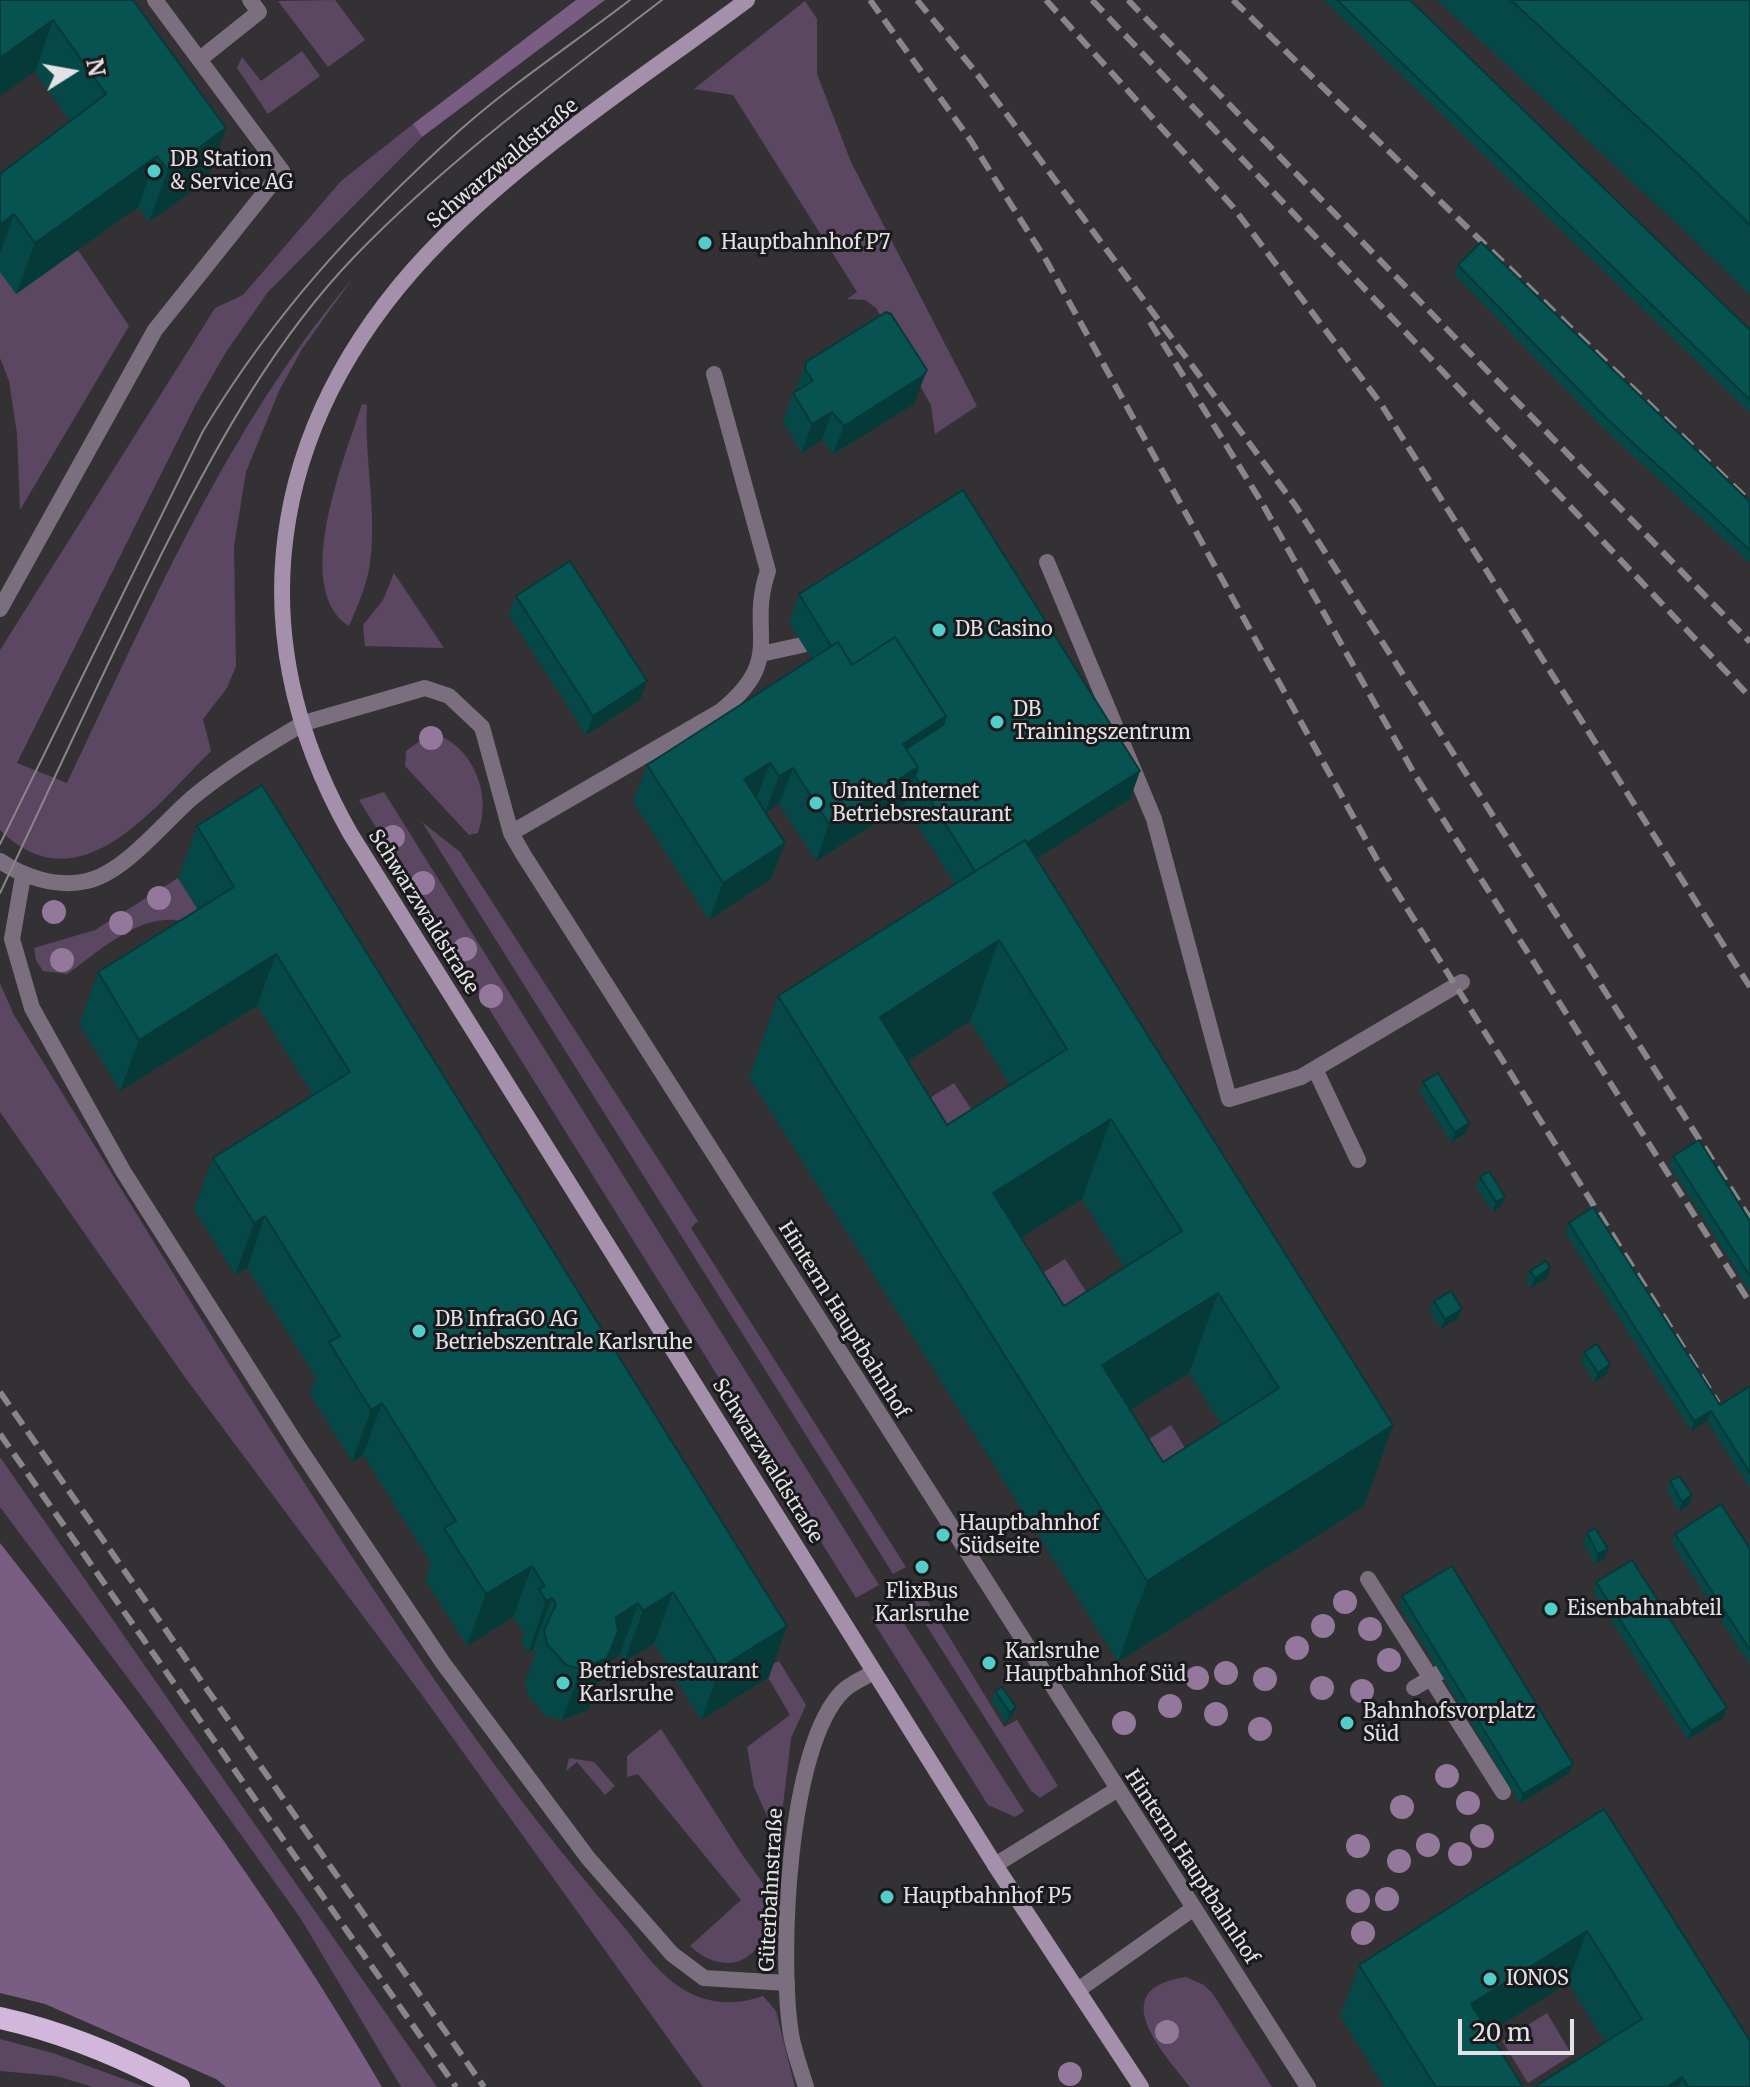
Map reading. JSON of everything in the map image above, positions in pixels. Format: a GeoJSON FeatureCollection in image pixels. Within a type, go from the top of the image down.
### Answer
{"type":"FeatureCollection","features":[{"type":"Feature","properties":{"kind":"highway"},"geometry":{"type":"LineString","coordinates":[[0,2018],[33,2025],[132,2062],[179,2087]]}},
{"type":"Feature","properties":{"kind":"main road","name":"Schwarzwaldstraße"},"geometry":{"type":"LineString","coordinates":[[747,0],[518,173],[443,237],[367,329],[335,378],[297,474],[281,554],[282,642],[304,723],[332,803],[995,1865],[1141,2087]]}},
{"type":"Feature","properties":{"kind":"street"},"geometry":{"type":"LineString","coordinates":[[0,609],[155,330],[282,171],[155,0]]}},
{"type":"Feature","properties":{"kind":"street"},"geometry":{"type":"LineString","coordinates":[[200,59],[259,12],[250,0]]}},
{"type":"Feature","properties":{"kind":"street"},"geometry":{"type":"LineString","coordinates":[[511,833],[721,711],[750,684],[761,654],[763,586],[768,571],[714,374]]}},
{"type":"Feature","properties":{"kind":"street"},"geometry":{"type":"LineString","coordinates":[[1047,562],[1154,819],[1229,1099],[1276,1086],[1315,1069],[1390,1030],[1462,982]]}},
{"type":"Feature","properties":{"kind":"street"},"geometry":{"type":"LineString","coordinates":[[761,654],[802,645]]}},
{"type":"Feature","properties":{"kind":"street","name":"Hinterm Hauptbahnhof"},"geometry":{"type":"LineString","coordinates":[[304,723],[425,688],[449,696],[482,727],[511,833],[1308,2087]]}},
{"type":"Feature","properties":{"kind":"street"},"geometry":{"type":"LineString","coordinates":[[0,861],[23,876],[59,882],[87,881],[114,869],[229,769],[304,723]]}},
{"type":"Feature","properties":{"kind":"street"},"geometry":{"type":"LineString","coordinates":[[23,876],[12,939],[32,1008],[140,1197],[297,1445],[443,1663],[588,1858],[681,1963],[704,1978],[787,1983]]}},
{"type":"Feature","properties":{"kind":"street"},"geometry":{"type":"LineString","coordinates":[[1315,1069],[1358,1160]]}},
{"type":"Feature","properties":{"kind":"street"},"geometry":{"type":"LineString","coordinates":[[1368,1579],[1436,1675],[1503,1792]]}},
{"type":"Feature","properties":{"kind":"street","name":"Güterbahnstraße"},"geometry":{"type":"LineString","coordinates":[[806,2087],[791,2035],[787,1983],[795,1810],[809,1757],[825,1717],[843,1691],[874,1672]]}},
{"type":"Feature","properties":{"kind":"street"},"geometry":{"type":"LineString","coordinates":[[1414,1688],[1436,1675]]}},
{"type":"Feature","properties":{"kind":"street"},"geometry":{"type":"LineString","coordinates":[[995,1865],[1118,1789]]}},
{"type":"Feature","properties":{"kind":"street"},"geometry":{"type":"LineString","coordinates":[[1078,1990],[1194,1908]]}},
{"type":"Feature","properties":{"kind":"shaded area"},"geometry":{"type":"Polygon","coordinates":[[[335,0],[365,40],[328,67],[278,1],[335,0]]]}},
{"type":"Feature","properties":{"kind":"shaded area"},"geometry":{"type":"Polygon","coordinates":[[[576,0],[605,0],[422,137],[413,124],[576,0]]]}},
{"type":"Feature","properties":{"kind":"shaded area"},"geometry":{"type":"Polygon","coordinates":[[[805,1],[817,19],[817,74],[851,162],[977,406],[935,434],[931,405],[876,308],[865,300],[847,299],[857,292],[733,95],[694,89],[805,1]]]}},
{"type":"Feature","properties":{"kind":"shaded area"},"geometry":{"type":"Polygon","coordinates":[[[302,51],[320,76],[268,114],[237,68],[242,57],[261,81],[302,51]]]}},
{"type":"Feature","properties":{"kind":"shaded area"},"geometry":{"type":"Polygon","coordinates":[[[413,124],[422,137],[268,292],[226,352],[195,406],[17,763],[67,783],[161,586],[229,458],[308,336],[353,278],[302,349],[279,391],[246,472],[234,546],[236,666],[227,688],[203,719],[211,751],[166,798],[114,841],[87,854],[59,859],[30,852],[0,830],[0,650],[215,308],[243,295],[341,181],[413,124]]]}},
{"type":"Feature","properties":{"kind":"shaded area"},"geometry":{"type":"Polygon","coordinates":[[[78,250],[129,326],[20,510],[17,434],[9,381],[0,358],[0,272],[78,250]]]}},
{"type":"Feature","properties":{"kind":"shaded area"},"geometry":{"type":"Polygon","coordinates":[[[362,404],[367,405],[371,555],[360,600],[349,626],[332,608],[324,583],[323,553],[335,486],[362,404]]]}},
{"type":"Feature","properties":{"kind":"shaded area"},"geometry":{"type":"Polygon","coordinates":[[[394,573],[444,648],[365,646],[363,625],[383,600],[394,573]]]}},
{"type":"Feature","properties":{"kind":"shaded area"},"geometry":{"type":"Polygon","coordinates":[[[431,733],[458,747],[476,772],[483,802],[478,833],[469,835],[405,766],[406,751],[431,733]]]}},
{"type":"Feature","properties":{"kind":"shaded area"},"geometry":{"type":"Polygon","coordinates":[[[384,792],[879,1585],[856,1598],[359,800],[384,792]]]}},
{"type":"Feature","properties":{"kind":"shaded area"},"geometry":{"type":"Polygon","coordinates":[[[422,822],[460,852],[698,1221],[691,1228],[906,1567],[893,1574],[422,822]]]}},
{"type":"Feature","properties":{"kind":"shaded area"},"geometry":{"type":"Polygon","coordinates":[[[178,878],[216,938],[185,922],[160,920],[118,938],[67,974],[43,971],[36,960],[34,948],[95,930],[178,878]]]}},
{"type":"Feature","properties":{"kind":"shaded area"},"geometry":{"type":"Polygon","coordinates":[[[0,983],[14,1015],[291,1462],[406,1639],[484,1750],[560,1849],[649,1959],[669,1979],[691,1993],[714,2001],[738,2002],[763,1996],[776,2011],[795,2087],[703,2087],[422,1695],[184,1376],[0,1112],[0,983]]]}},
{"type":"Feature","properties":{"kind":"shaded area"},"geometry":{"type":"Polygon","coordinates":[[[954,1083],[983,1127],[939,1155],[910,1110],[954,1083]]]}},
{"type":"Feature","properties":{"kind":"shaded area"},"geometry":{"type":"Polygon","coordinates":[[[1065,1259],[1093,1302],[1049,1330],[1022,1286],[1065,1259]]]}},
{"type":"Feature","properties":{"kind":"shaded area"},"geometry":{"type":"Polygon","coordinates":[[[1171,1425],[1198,1469],[1155,1497],[1127,1453],[1171,1425]]]}},
{"type":"Feature","properties":{"kind":"shaded area"},"geometry":{"type":"Polygon","coordinates":[[[0,1457],[437,2087],[401,2087],[301,1919],[154,1713],[0,1507],[0,1457]]]}},
{"type":"Feature","properties":{"kind":"shaded area"},"geometry":{"type":"Polygon","coordinates":[[[0,1543],[201,1808],[295,1945],[382,2087],[226,2087],[216,2079],[45,2004],[0,1993],[0,1543]]]}},
{"type":"Feature","properties":{"kind":"shaded area"},"geometry":{"type":"Polygon","coordinates":[[[916,1582],[1004,1727],[1017,1720],[1058,1786],[1040,1798],[1031,1791],[904,1590],[916,1582]]]}},
{"type":"Feature","properties":{"kind":"shaded area"},"geometry":{"type":"Polygon","coordinates":[[[893,1606],[1024,1811],[1015,1817],[988,1805],[871,1618],[893,1606]]]}},
{"type":"Feature","properties":{"kind":"shaded area"},"geometry":{"type":"Polygon","coordinates":[[[779,1661],[806,1705],[791,1738],[782,1814],[768,1818],[754,1787],[747,1747],[790,1715],[763,1669],[779,1661]]]}},
{"type":"Feature","properties":{"kind":"shaded area"},"geometry":{"type":"Polygon","coordinates":[[[661,1729],[760,1878],[767,1894],[766,1931],[749,1956],[737,1962],[722,1963],[707,1958],[690,1946],[741,1900],[638,1774],[627,1777],[627,1756],[661,1729]]]}},
{"type":"Feature","properties":{"kind":"shaded area"},"geometry":{"type":"Polygon","coordinates":[[[569,1758],[594,1762],[615,1786],[605,1795],[577,1762],[566,1771],[569,1758]]]}},
{"type":"Feature","properties":{"kind":"shaded area"},"geometry":{"type":"Polygon","coordinates":[[[1186,1977],[1204,1985],[1213,1994],[1272,2087],[1190,2087],[1166,2057],[1147,2023],[1144,2008],[1148,1994],[1161,1984],[1186,1977]]]}},
{"type":"Feature","properties":{"kind":"shaded area"},"geometry":{"type":"Polygon","coordinates":[[[1547,2013],[1572,2055],[1528,2083],[1502,2041],[1547,2013]]]}},
{"type":"Feature","properties":{"kind":"shaded area"},"geometry":{"type":"Polygon","coordinates":[[[0,2039],[53,2053],[145,2087],[93,2087],[56,2076],[0,2071],[0,2039]]]}},
{"type":"Feature","properties":{"kind":"building"},"geometry":{"type":"Polygon","coordinates":[[[0,0],[133,0],[226,128],[168,170],[157,156],[35,243],[14,214],[0,225],[0,174],[106,94],[53,20],[0,58],[0,0]]]}},
{"type":"Feature","properties":{"kind":"building"},"geometry":{"type":"Polygon","coordinates":[[[1337,0],[1410,0],[1750,330],[1750,400],[1337,0]]]}},
{"type":"Feature","properties":{"kind":"building"},"geometry":{"type":"Polygon","coordinates":[[[1511,0],[1750,0],[1750,225],[1691,167],[1511,0]]]}},
{"type":"Feature","properties":{"kind":"building"},"geometry":{"type":"Polygon","coordinates":[[[1481,242],[1750,502],[1750,550],[1606,418],[1458,265],[1481,242]]]}},
{"type":"Feature","properties":{"kind":"building"},"geometry":{"type":"Polygon","coordinates":[[[886,312],[891,314],[927,370],[924,375],[844,426],[832,412],[812,424],[793,393],[813,381],[805,369],[806,362],[886,312]]]}},
{"type":"Feature","properties":{"kind":"building","name":"DB Trainingszentrum"},"geometry":{"type":"Polygon","coordinates":[[[963,490],[1140,771],[1027,843],[1025,840],[975,871],[915,776],[918,767],[906,749],[943,725],[946,716],[895,637],[852,665],[838,642],[831,646],[799,594],[963,490]]]}},
{"type":"Feature","properties":{"kind":"building"},"geometry":{"type":"Polygon","coordinates":[[[570,561],[647,681],[593,716],[516,596],[570,561]]]}},
{"type":"Feature","properties":{"kind":"building"},"geometry":{"type":"Polygon","coordinates":[[[895,637],[946,716],[903,744],[918,767],[829,824],[793,768],[779,776],[770,763],[744,779],[785,843],[723,883],[647,765],[838,642],[852,665],[895,637]]]}},
{"type":"Feature","properties":{"kind":"building","name":"DB InfraGO AG Betriebszentrale Karlsruhe"},"geometry":{"type":"Polygon","coordinates":[[[262,785],[787,1626],[720,1668],[673,1592],[643,1611],[638,1603],[616,1617],[618,1632],[607,1658],[581,1669],[566,1665],[547,1644],[544,1630],[556,1604],[552,1598],[546,1601],[539,1589],[545,1586],[532,1566],[486,1594],[444,1528],[456,1521],[382,1403],[371,1410],[329,1342],[340,1336],[265,1216],[254,1223],[213,1158],[350,1072],[276,954],[139,1040],[98,972],[234,887],[197,826],[262,785]]]}},
{"type":"Feature","properties":{"kind":"building"},"geometry":{"type":"Polygon","coordinates":[[[1025,840],[1393,1425],[1147,1581],[778,996],[1025,840]],[[999,940],[880,1017],[947,1125],[1067,1049],[999,940]],[[1111,1119],[993,1193],[1064,1306],[1182,1231],[1111,1119]],[[1218,1293],[1102,1365],[1163,1462],[1279,1388],[1218,1293]]]}},
{"type":"Feature","properties":{"kind":"building"},"geometry":{"type":"Polygon","coordinates":[[[1438,1073],[1469,1123],[1455,1132],[1423,1082],[1438,1073]]]}},
{"type":"Feature","properties":{"kind":"building"},"geometry":{"type":"Polygon","coordinates":[[[1699,1140],[1750,1221],[1750,1276],[1673,1156],[1699,1140]]]}},
{"type":"Feature","properties":{"kind":"building"},"geometry":{"type":"Polygon","coordinates":[[[1489,1171],[1505,1197],[1496,1202],[1480,1177],[1489,1171]]]}},
{"type":"Feature","properties":{"kind":"building"},"geometry":{"type":"Polygon","coordinates":[[[1593,1207],[1720,1405],[1750,1386],[1750,1473],[1711,1411],[1694,1421],[1569,1223],[1593,1207]]]}},
{"type":"Feature","properties":{"kind":"building"},"geometry":{"type":"Polygon","coordinates":[[[1546,1261],[1550,1268],[1535,1278],[1530,1271],[1546,1261]]]}},
{"type":"Feature","properties":{"kind":"building"},"geometry":{"type":"Polygon","coordinates":[[[1451,1291],[1462,1309],[1445,1319],[1434,1301],[1451,1291]]]}},
{"type":"Feature","properties":{"kind":"building"},"geometry":{"type":"Polygon","coordinates":[[[1597,1344],[1610,1364],[1598,1373],[1584,1352],[1597,1344]]]}},
{"type":"Feature","properties":{"kind":"building"},"geometry":{"type":"Polygon","coordinates":[[[1679,1476],[1692,1495],[1682,1502],[1670,1481],[1679,1476]]]}},
{"type":"Feature","properties":{"kind":"building"},"geometry":{"type":"Polygon","coordinates":[[[1721,1504],[1750,1549],[1750,1650],[1675,1534],[1721,1504]]]}},
{"type":"Feature","properties":{"kind":"building"},"geometry":{"type":"Polygon","coordinates":[[[1595,1528],[1608,1549],[1598,1554],[1587,1533],[1595,1528]]]}},
{"type":"Feature","properties":{"kind":"building"},"geometry":{"type":"Polygon","coordinates":[[[1632,1560],[1727,1708],[1691,1731],[1596,1582],[1632,1560]]]}},
{"type":"Feature","properties":{"kind":"building"},"geometry":{"type":"Polygon","coordinates":[[[1452,1566],[1573,1764],[1523,1794],[1402,1596],[1452,1566]]]}},
{"type":"Feature","properties":{"kind":"building"},"geometry":{"type":"Polygon","coordinates":[[[1002,1687],[1016,1707],[1010,1713],[995,1691],[1002,1687]]]}},
{"type":"Feature","properties":{"kind":"building"},"geometry":{"type":"Polygon","coordinates":[[[1604,1809],[1750,2041],[1750,2087],[1688,2087],[1682,2077],[1667,2087],[1534,2087],[1642,2019],[1587,1931],[1471,2004],[1523,2087],[1436,2087],[1359,1965],[1604,1809]]]}},
{"type":"Feature","properties":{"kind":"tram line"},"geometry":{"type":"LineString","coordinates":[[0,844],[203,431],[288,308],[352,235],[460,130],[630,0]]}},
{"type":"Feature","properties":{"kind":"tram line"},"geometry":{"type":"LineString","coordinates":[[0,893],[124,630],[187,505],[250,392],[299,322],[355,256],[427,187],[504,122],[662,0]]}},
{"type":"Feature","properties":{"kind":"railway"},"geometry":{"type":"LineString","coordinates":[[870,0],[971,141],[1046,260],[1381,867],[1718,1403]]}},
{"type":"Feature","properties":{"kind":"railway"},"geometry":{"type":"LineString","coordinates":[[917,0],[974,70],[1295,505],[1750,1219]]}},
{"type":"Feature","properties":{"kind":"railway"},"geometry":{"type":"LineString","coordinates":[[1046,0],[1233,207],[1381,404],[1750,987]]}},
{"type":"Feature","properties":{"kind":"railway"},"geometry":{"type":"LineString","coordinates":[[1092,0],[1750,697]]}},
{"type":"Feature","properties":{"kind":"railway"},"geometry":{"type":"LineString","coordinates":[[1128,0],[1750,642]]}},
{"type":"Feature","properties":{"kind":"railway"},"geometry":{"type":"LineString","coordinates":[[1233,0],[1750,502]]}},
{"type":"Feature","properties":{"kind":"railway"},"geometry":{"type":"LineString","coordinates":[[1150,322],[1262,503],[1415,775],[1750,1303]]}},
{"type":"Feature","properties":{"kind":"railway"},"geometry":{"type":"LineString","coordinates":[[0,1392],[484,2087]]}},
{"type":"Feature","properties":{"kind":"railway"},"geometry":{"type":"LineString","coordinates":[[0,1434],[456,2087]]}},
{"type":"Feature","properties":{"kind":"place","name":"DB Station & Service AG"},"geometry":{"type":"Point","coordinates":[154,171]}},
{"type":"Feature","properties":{"kind":"place","name":"Hauptbahnhof P7"},"geometry":{"type":"Point","coordinates":[705,243]}},
{"type":"Feature","properties":{"kind":"place","name":"DB Casino"},"geometry":{"type":"Point","coordinates":[939,630]}},
{"type":"Feature","properties":{"kind":"place","name":"DB Trainingszentrum"},"geometry":{"type":"Point","coordinates":[997,722]}},
{"type":"Feature","properties":{"kind":"place","name":"United Internet Betriebsrestaurant"},"geometry":{"type":"Point","coordinates":[816,803]}},
{"type":"Feature","properties":{"kind":"place","name":"DB InfraGO AG Betriebszentrale Karlsruhe"},"geometry":{"type":"Point","coordinates":[419,1331]}},
{"type":"Feature","properties":{"kind":"place","name":"Hauptbahnhof Südseite"},"geometry":{"type":"Point","coordinates":[943,1535]}},
{"type":"Feature","properties":{"kind":"place","name":"FlixBus Karlsruhe"},"geometry":{"type":"Point","coordinates":[922,1567]}},
{"type":"Feature","properties":{"kind":"place","name":"Eisenbahnabteil"},"geometry":{"type":"Point","coordinates":[1551,1609]}},
{"type":"Feature","properties":{"kind":"place","name":"Karlsruhe Hauptbahnhof Süd"},"geometry":{"type":"Point","coordinates":[989,1663]}},
{"type":"Feature","properties":{"kind":"place","name":"Betriebsrestaurant Karlsruhe"},"geometry":{"type":"Point","coordinates":[563,1683]}},
{"type":"Feature","properties":{"kind":"place","name":"Bahnhofsvorplatz Süd"},"geometry":{"type":"Point","coordinates":[1347,1723]}},
{"type":"Feature","properties":{"kind":"place","name":"Hauptbahnhof P5"},"geometry":{"type":"Point","coordinates":[887,1897]}},
{"type":"Feature","properties":{"kind":"place","name":"IONOS"},"geometry":{"type":"Point","coordinates":[1490,1979]}}]}
